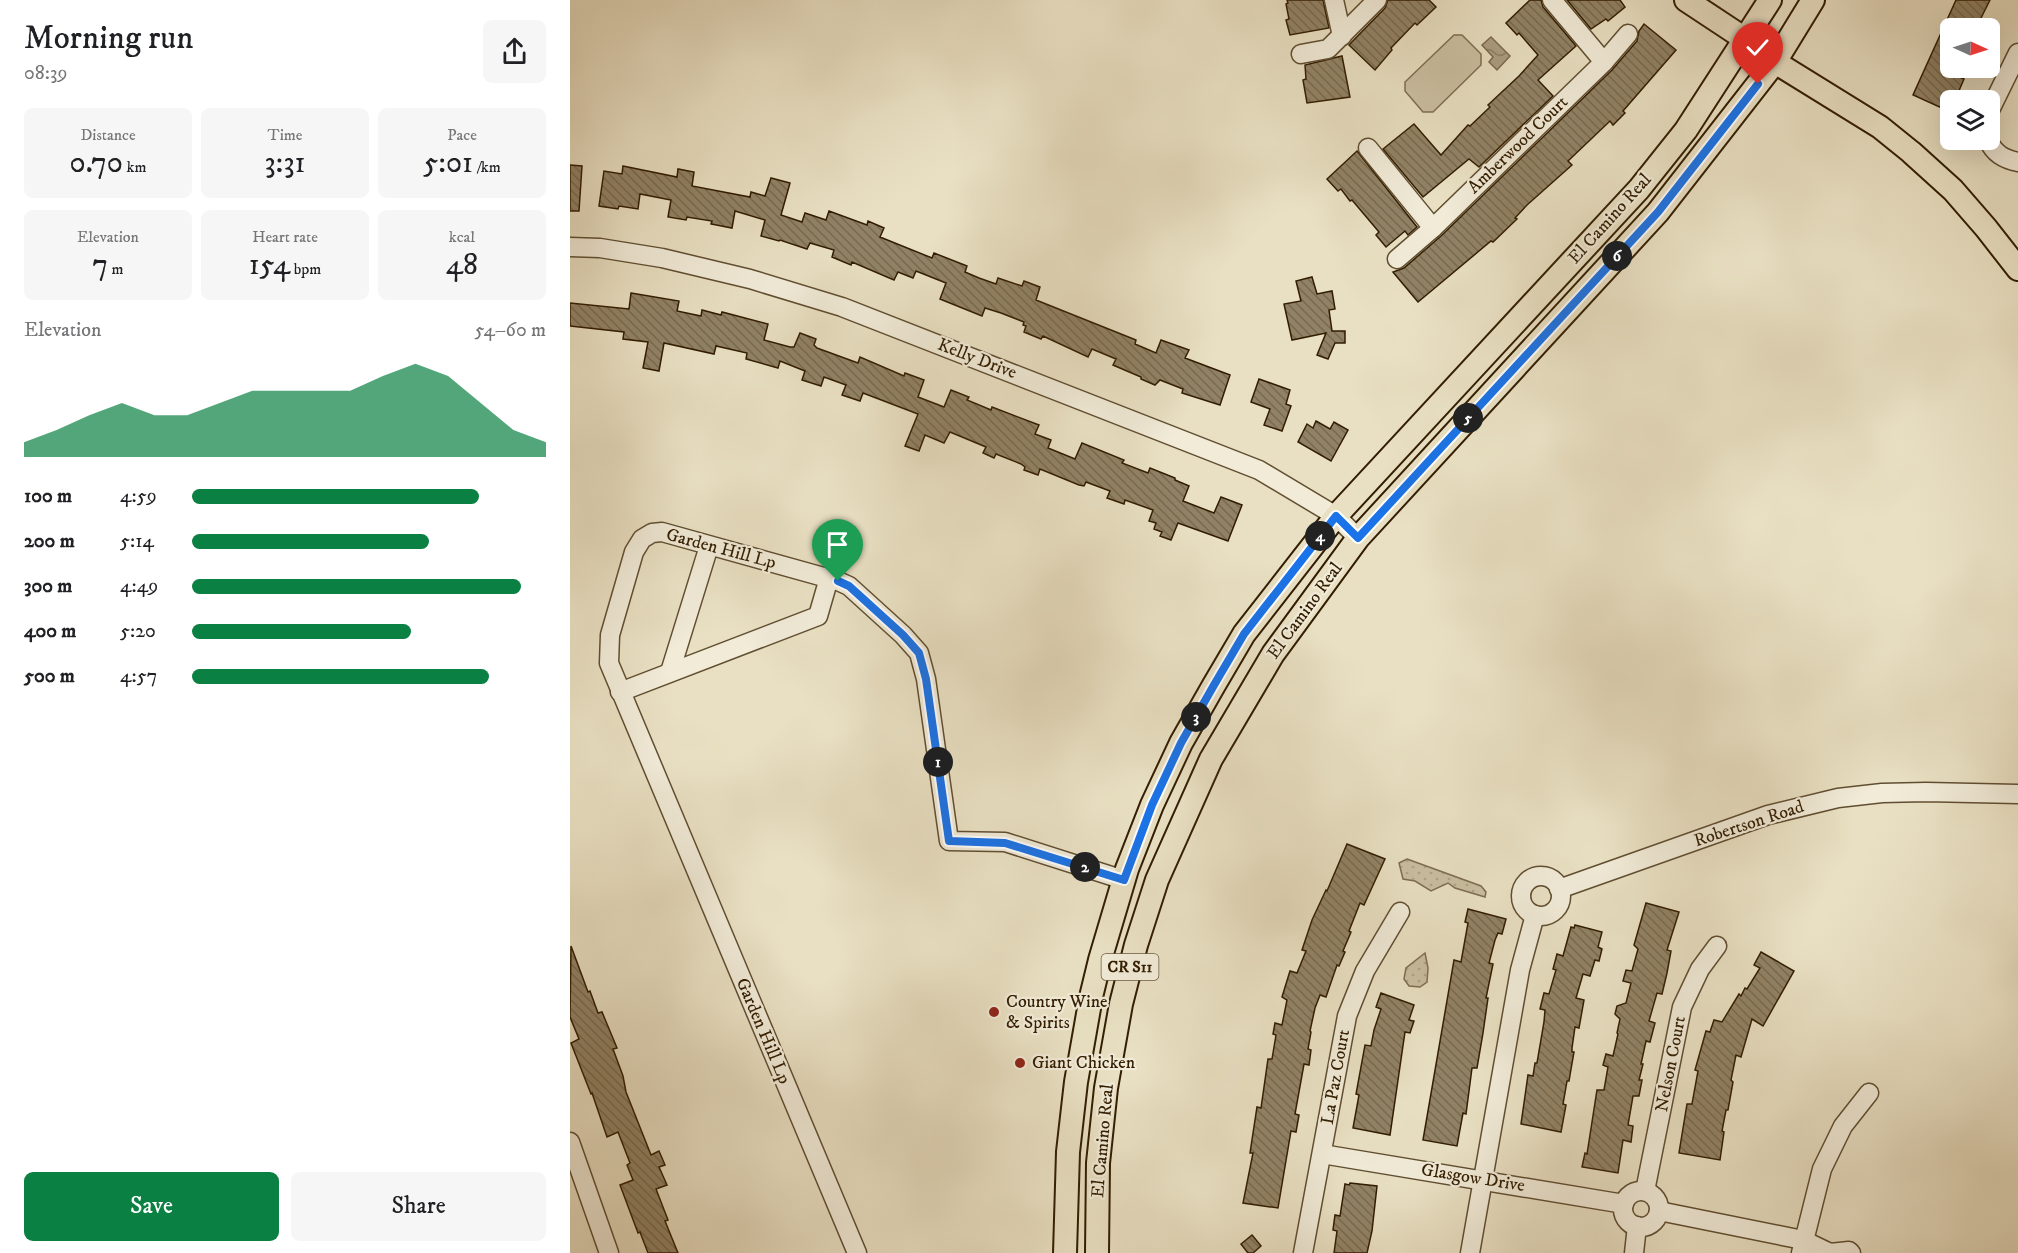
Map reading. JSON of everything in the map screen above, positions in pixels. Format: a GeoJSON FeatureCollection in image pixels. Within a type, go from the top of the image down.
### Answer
{"type":"FeatureCollection","features":[{"type":"Feature","properties":{"kind":"main road"},"geometry":{"type":"LineString","coordinates":[[1686,0],[1775,62],[1880,127],[1911,152],[1953,190],[2018,268]]}},
{"type":"Feature","properties":{"kind":"main road","name":"El Camino Real"},"geometry":{"type":"LineString","coordinates":[[1065,1253],[1068,1152],[1082,1040],[1100,960],[1124,880],[1152,805],[1181,743],[1244,634],[1336,516],[1639,189],[1686,130],[1770,0]]}},
{"type":"Feature","properties":{"kind":"main road","name":"El Camino Real"},"geometry":{"type":"LineString","coordinates":[[1097,1253],[1098,1163],[1106,1088],[1121,1004],[1136,945],[1157,880],[1211,759],[1273,654],[1358,538],[1658,212],[1775,62],[1813,0]]}},
{"type":"Feature","properties":{"kind":"street"},"geometry":{"type":"LineString","coordinates":[[1334,0],[1342,36]]}},
{"type":"Feature","properties":{"kind":"street"},"geometry":{"type":"LineString","coordinates":[[1301,54],[1328,49],[1377,0]]}},
{"type":"Feature","properties":{"kind":"street"},"geometry":{"type":"LineString","coordinates":[[1552,0],[1604,62]]}},
{"type":"Feature","properties":{"kind":"street","name":"Amberwood Court"},"geometry":{"type":"LineString","coordinates":[[1396,260],[1433,228],[1604,62],[1628,34]]}},
{"type":"Feature","properties":{"kind":"street"},"geometry":{"type":"LineString","coordinates":[[2000,90],[2018,53]]}},
{"type":"Feature","properties":{"kind":"street"},"geometry":{"type":"LineString","coordinates":[[1368,148],[1433,228]]}},
{"type":"Feature","properties":{"kind":"street"},"geometry":{"type":"LineString","coordinates":[[1994,150],[2008,160],[2018,162]]}},
{"type":"Feature","properties":{"kind":"street","name":"Kelly Drive"},"geometry":{"type":"LineString","coordinates":[[570,247],[662,258],[750,279],[842,307],[1259,470],[1336,516],[1358,538]]}},
{"type":"Feature","properties":{"kind":"street","name":"Garden Hill Lp"},"geometry":{"type":"LineString","coordinates":[[857,1253],[609,663],[610,635],[634,552],[642,539],[651,533],[662,532],[829,578],[849,586],[903,635],[919,653],[926,679],[949,841],[1005,843],[1124,880]]}},
{"type":"Feature","properties":{"kind":"street"},"geometry":{"type":"LineString","coordinates":[[670,672],[709,546]]}},
{"type":"Feature","properties":{"kind":"street"},"geometry":{"type":"LineString","coordinates":[[620,692],[818,616],[829,578]]}},
{"type":"Feature","properties":{"kind":"street","name":"Robertson Road"},"geometry":{"type":"LineString","coordinates":[[1559,889],[1768,815],[1838,798],[1904,793],[2018,794]]}},
{"type":"Feature","properties":{"kind":"street"},"geometry":{"type":"LineString","coordinates":[[1545,876],[1551,879],[1559,889],[1561,895],[1557,908],[1546,916],[1535,915],[1527,911],[1521,899],[1521,893],[1527,881],[1532,878],[1545,876]]}},
{"type":"Feature","properties":{"kind":"street","name":"La Paz Court"},"geometry":{"type":"LineString","coordinates":[[1303,1253],[1347,1016],[1365,971],[1400,912]]}},
{"type":"Feature","properties":{"kind":"street"},"geometry":{"type":"LineString","coordinates":[[1470,1253],[1520,970],[1535,915]]}},
{"type":"Feature","properties":{"kind":"street","name":"Nelson Court"},"geometry":{"type":"LineString","coordinates":[[1645,1191],[1682,1007],[1700,969],[1717,946]]}},
{"type":"Feature","properties":{"kind":"street"},"geometry":{"type":"LineString","coordinates":[[1802,1246],[1822,1169],[1843,1126],[1869,1093]]}},
{"type":"Feature","properties":{"kind":"street"},"geometry":{"type":"LineString","coordinates":[[570,1142],[609,1253]]}},
{"type":"Feature","properties":{"kind":"street","name":"Glasgow Drive"},"geometry":{"type":"LineString","coordinates":[[1322,1154],[1624,1204]]}},
{"type":"Feature","properties":{"kind":"street"},"geometry":{"type":"LineString","coordinates":[[1645,1191],[1657,1200],[1659,1211],[1654,1222],[1637,1226],[1627,1220],[1624,1204],[1632,1193],[1645,1191]]}},
{"type":"Feature","properties":{"kind":"street"},"geometry":{"type":"LineString","coordinates":[[1659,1211],[1830,1253],[1851,1253]]}},
{"type":"Feature","properties":{"kind":"street"},"geometry":{"type":"LineString","coordinates":[[1634,1253],[1637,1226]]}},
{"type":"Feature","properties":{"kind":"shaded area"},"geometry":{"type":"Polygon","coordinates":[[[1454,35],[1462,35],[1481,54],[1481,65],[1433,112],[1423,112],[1405,91],[1405,82],[1454,35]]]}},
{"type":"Feature","properties":{"kind":"shaded area"},"geometry":{"type":"Polygon","coordinates":[[[1407,859],[1481,886],[1486,892],[1485,897],[1455,888],[1448,883],[1431,891],[1415,881],[1403,879],[1399,863],[1407,859]]]}},
{"type":"Feature","properties":{"kind":"shaded area"},"geometry":{"type":"Polygon","coordinates":[[[1425,953],[1428,968],[1427,982],[1420,987],[1409,986],[1404,979],[1406,968],[1425,953]]]}},
{"type":"Feature","properties":{"kind":"water"},"geometry":{"type":"Polygon","coordinates":[[[1491,37],[1510,56],[1497,70],[1489,62],[1493,57],[1482,45],[1491,37]]]}},
{"type":"Feature","properties":{"kind":"building"},"geometry":{"type":"Polygon","coordinates":[[[1287,0],[1323,0],[1329,28],[1290,35],[1286,20],[1289,19],[1287,0]]]}},
{"type":"Feature","properties":{"kind":"building"},"geometry":{"type":"Polygon","coordinates":[[[1388,0],[1429,0],[1436,7],[1417,25],[1415,23],[1391,48],[1392,50],[1375,70],[1349,45],[1385,8],[1388,0]]]}},
{"type":"Feature","properties":{"kind":"building"},"geometry":{"type":"Polygon","coordinates":[[[1530,0],[1541,0],[1543,7],[1576,46],[1538,80],[1553,96],[1479,167],[1469,159],[1423,197],[1383,149],[1414,124],[1441,155],[1468,125],[1470,126],[1490,107],[1488,105],[1538,55],[1519,33],[1517,35],[1506,23],[1530,0]]]}},
{"type":"Feature","properties":{"kind":"building"},"geometry":{"type":"Polygon","coordinates":[[[1567,0],[1620,0],[1625,7],[1608,21],[1606,19],[1591,29],[1567,0]]]}},
{"type":"Feature","properties":{"kind":"building"},"geometry":{"type":"Polygon","coordinates":[[[1956,0],[1990,0],[1981,18],[1948,18],[1956,0]]]}},
{"type":"Feature","properties":{"kind":"building"},"geometry":{"type":"Polygon","coordinates":[[[1644,24],[1676,50],[1623,111],[1625,113],[1613,125],[1610,121],[1568,161],[1572,165],[1527,205],[1515,218],[1517,219],[1493,242],[1491,241],[1418,302],[1393,272],[1404,268],[1441,236],[1612,70],[1637,41],[1639,31],[1644,24]]]}},
{"type":"Feature","properties":{"kind":"building"},"geometry":{"type":"Polygon","coordinates":[[[1940,35],[1940,78],[1964,79],[1959,90],[1940,90],[1940,107],[1913,95],[1940,35]]]}},
{"type":"Feature","properties":{"kind":"building"},"geometry":{"type":"Polygon","coordinates":[[[1342,56],[1350,97],[1307,103],[1303,80],[1306,79],[1305,65],[1342,56]]]}},
{"type":"Feature","properties":{"kind":"building"},"geometry":{"type":"Polygon","coordinates":[[[1357,151],[1417,227],[1408,235],[1405,231],[1386,247],[1376,235],[1379,232],[1352,200],[1350,201],[1341,189],[1338,191],[1327,179],[1357,151]]]}},
{"type":"Feature","properties":{"kind":"building"},"geometry":{"type":"Polygon","coordinates":[[[570,165],[582,166],[579,211],[570,211],[570,165]]]}},
{"type":"Feature","properties":{"kind":"building"},"geometry":{"type":"Polygon","coordinates":[[[623,166],[677,177],[678,169],[694,172],[692,186],[750,197],[751,192],[765,196],[771,178],[790,183],[781,215],[802,222],[805,213],[826,220],[829,211],[867,225],[868,221],[884,228],[880,237],[932,258],[934,253],[967,266],[965,272],[979,278],[996,284],[998,278],[1022,286],[1024,281],[1040,287],[1036,300],[1136,340],[1135,344],[1156,353],[1161,340],[1189,350],[1185,358],[1230,375],[1220,405],[1182,393],[1183,389],[1160,380],[1155,385],[1141,379],[1113,365],[1116,359],[1092,349],[1088,357],[1043,336],[1041,339],[1024,332],[1026,326],[1023,325],[1024,322],[1001,313],[985,308],[982,316],[940,299],[946,283],[916,271],[913,278],[898,272],[894,280],[852,262],[851,265],[832,257],[834,250],[810,243],[807,249],[761,236],[765,220],[735,211],[732,228],[711,224],[712,221],[668,217],[671,200],[640,194],[638,209],[599,206],[604,171],[622,174],[623,166]]]}},
{"type":"Feature","properties":{"kind":"building"},"geometry":{"type":"Polygon","coordinates":[[[1312,277],[1317,294],[1332,291],[1335,309],[1329,310],[1332,331],[1345,331],[1345,343],[1335,343],[1328,359],[1317,355],[1326,333],[1292,340],[1284,304],[1301,301],[1296,281],[1312,277]]]}},
{"type":"Feature","properties":{"kind":"building"},"geometry":{"type":"Polygon","coordinates":[[[631,293],[679,301],[677,311],[701,316],[702,310],[721,315],[722,312],[768,324],[764,340],[790,347],[794,347],[800,333],[816,339],[814,345],[817,348],[858,363],[860,357],[904,376],[905,373],[924,380],[918,397],[944,407],[951,390],[991,410],[992,407],[1039,425],[1035,434],[1051,440],[1048,448],[1075,459],[1082,443],[1124,460],[1122,463],[1148,473],[1150,468],[1189,486],[1183,501],[1214,513],[1221,497],[1242,505],[1228,541],[1178,523],[1171,540],[1160,536],[1162,532],[1154,529],[1156,523],[1149,521],[1153,510],[1125,500],[1124,504],[1107,498],[1110,491],[1086,482],[1084,486],[1040,469],[1038,475],[1024,470],[1025,467],[1021,464],[996,454],[994,458],[983,453],[986,447],[950,432],[944,443],[925,435],[919,451],[905,446],[918,414],[863,393],[860,401],[842,395],[846,385],[824,377],[821,386],[802,380],[805,371],[780,361],[778,368],[746,359],[747,353],[716,346],[714,354],[664,343],[659,371],[643,368],[648,342],[623,339],[624,332],[570,326],[570,303],[629,309],[631,293]]]}},
{"type":"Feature","properties":{"kind":"building"},"geometry":{"type":"Polygon","coordinates":[[[1259,379],[1290,390],[1286,404],[1291,406],[1282,431],[1264,425],[1270,409],[1251,402],[1259,379]]]}},
{"type":"Feature","properties":{"kind":"building"},"geometry":{"type":"Polygon","coordinates":[[[1316,421],[1330,429],[1334,422],[1348,430],[1331,461],[1298,442],[1307,424],[1313,428],[1316,421]]]}},
{"type":"Feature","properties":{"kind":"building"},"geometry":{"type":"Polygon","coordinates":[[[1347,844],[1385,859],[1364,905],[1360,903],[1349,931],[1351,932],[1343,951],[1345,952],[1339,966],[1337,965],[1326,997],[1320,995],[1315,1008],[1308,1049],[1311,1050],[1309,1065],[1304,1064],[1295,1114],[1299,1115],[1296,1132],[1291,1131],[1278,1208],[1243,1203],[1253,1153],[1250,1153],[1257,1107],[1261,1108],[1268,1059],[1272,1059],[1276,1035],[1273,1034],[1275,1023],[1282,1025],[1287,1000],[1282,997],[1290,971],[1297,973],[1306,951],[1302,950],[1312,920],[1347,844]]]}},
{"type":"Feature","properties":{"kind":"building"},"geometry":{"type":"Polygon","coordinates":[[[1646,903],[1679,912],[1667,950],[1671,951],[1662,994],[1657,993],[1649,1021],[1655,1023],[1650,1042],[1646,1041],[1641,1064],[1643,1064],[1639,1080],[1642,1080],[1639,1096],[1633,1096],[1628,1125],[1633,1126],[1631,1142],[1623,1140],[1618,1173],[1582,1167],[1585,1153],[1587,1154],[1597,1090],[1604,1090],[1608,1067],[1603,1065],[1606,1054],[1613,1056],[1618,1034],[1620,1019],[1615,1014],[1617,1006],[1626,1003],[1631,983],[1623,981],[1626,970],[1632,971],[1638,949],[1634,945],[1646,903]]]}},
{"type":"Feature","properties":{"kind":"building"},"geometry":{"type":"Polygon","coordinates":[[[1468,909],[1506,919],[1502,934],[1498,933],[1495,940],[1489,963],[1493,964],[1477,1068],[1472,1068],[1466,1114],[1463,1113],[1457,1146],[1423,1140],[1454,960],[1461,962],[1468,923],[1465,922],[1468,909]]]}},
{"type":"Feature","properties":{"kind":"building"},"geometry":{"type":"Polygon","coordinates":[[[1575,925],[1602,932],[1598,947],[1602,949],[1599,961],[1595,960],[1590,976],[1583,974],[1576,998],[1584,1000],[1579,1028],[1575,1027],[1572,1048],[1574,1052],[1563,1104],[1566,1105],[1561,1132],[1521,1124],[1528,1075],[1533,1076],[1535,1063],[1537,1063],[1544,1022],[1545,1010],[1540,1009],[1544,993],[1549,994],[1556,970],[1553,969],[1557,954],[1563,956],[1571,927],[1574,928],[1575,925]]]}},
{"type":"Feature","properties":{"kind":"building"},"geometry":{"type":"Polygon","coordinates":[[[571,946],[588,992],[590,991],[598,1013],[602,1012],[617,1048],[613,1049],[626,1092],[651,1155],[659,1151],[665,1165],[659,1167],[667,1185],[656,1189],[668,1220],[665,1221],[678,1253],[648,1253],[620,1185],[633,1180],[627,1165],[630,1163],[618,1132],[607,1137],[571,1043],[579,1039],[570,1017],[571,946]]]}},
{"type":"Feature","properties":{"kind":"building"},"geometry":{"type":"Polygon","coordinates":[[[1761,952],[1794,971],[1763,1026],[1752,1019],[1741,1057],[1736,1055],[1728,1110],[1726,1110],[1722,1131],[1724,1132],[1720,1160],[1679,1153],[1687,1104],[1692,1104],[1698,1071],[1695,1070],[1706,1031],[1710,1032],[1714,1020],[1722,1022],[1739,994],[1741,996],[1745,988],[1747,989],[1760,968],[1754,965],[1761,952]]]}},
{"type":"Feature","properties":{"kind":"building"},"geometry":{"type":"Polygon","coordinates":[[[1381,993],[1414,1005],[1409,1020],[1414,1021],[1410,1033],[1405,1032],[1390,1135],[1353,1128],[1359,1095],[1356,1094],[1365,1045],[1371,1046],[1381,1009],[1376,1007],[1381,993]]]}},
{"type":"Feature","properties":{"kind":"building"},"geometry":{"type":"Polygon","coordinates":[[[1345,1184],[1377,1186],[1367,1253],[1334,1253],[1337,1231],[1333,1230],[1335,1215],[1340,1216],[1345,1184]]]}},
{"type":"Feature","properties":{"kind":"building"},"geometry":{"type":"Polygon","coordinates":[[[1252,1235],[1261,1246],[1253,1253],[1248,1253],[1241,1244],[1252,1235]]]}},
{"type":"Feature","properties":{"kind":"place","name":"Country Wine & Spirits"},"geometry":{"type":"Point","coordinates":[994,1012]}},
{"type":"Feature","properties":{"kind":"place","name":"Giant Chicken"},"geometry":{"type":"Point","coordinates":[1020,1063]}},
{"type":"Feature","properties":{"kind":"route"},"geometry":{"type":"LineString","coordinates":[[838,581],[849,586],[903,635],[919,653],[926,679],[949,841],[1005,843],[1124,880],[1152,805],[1181,743],[1214,685],[1244,634],[1336,516],[1358,538],[1658,212],[1758,84]]}}]}
